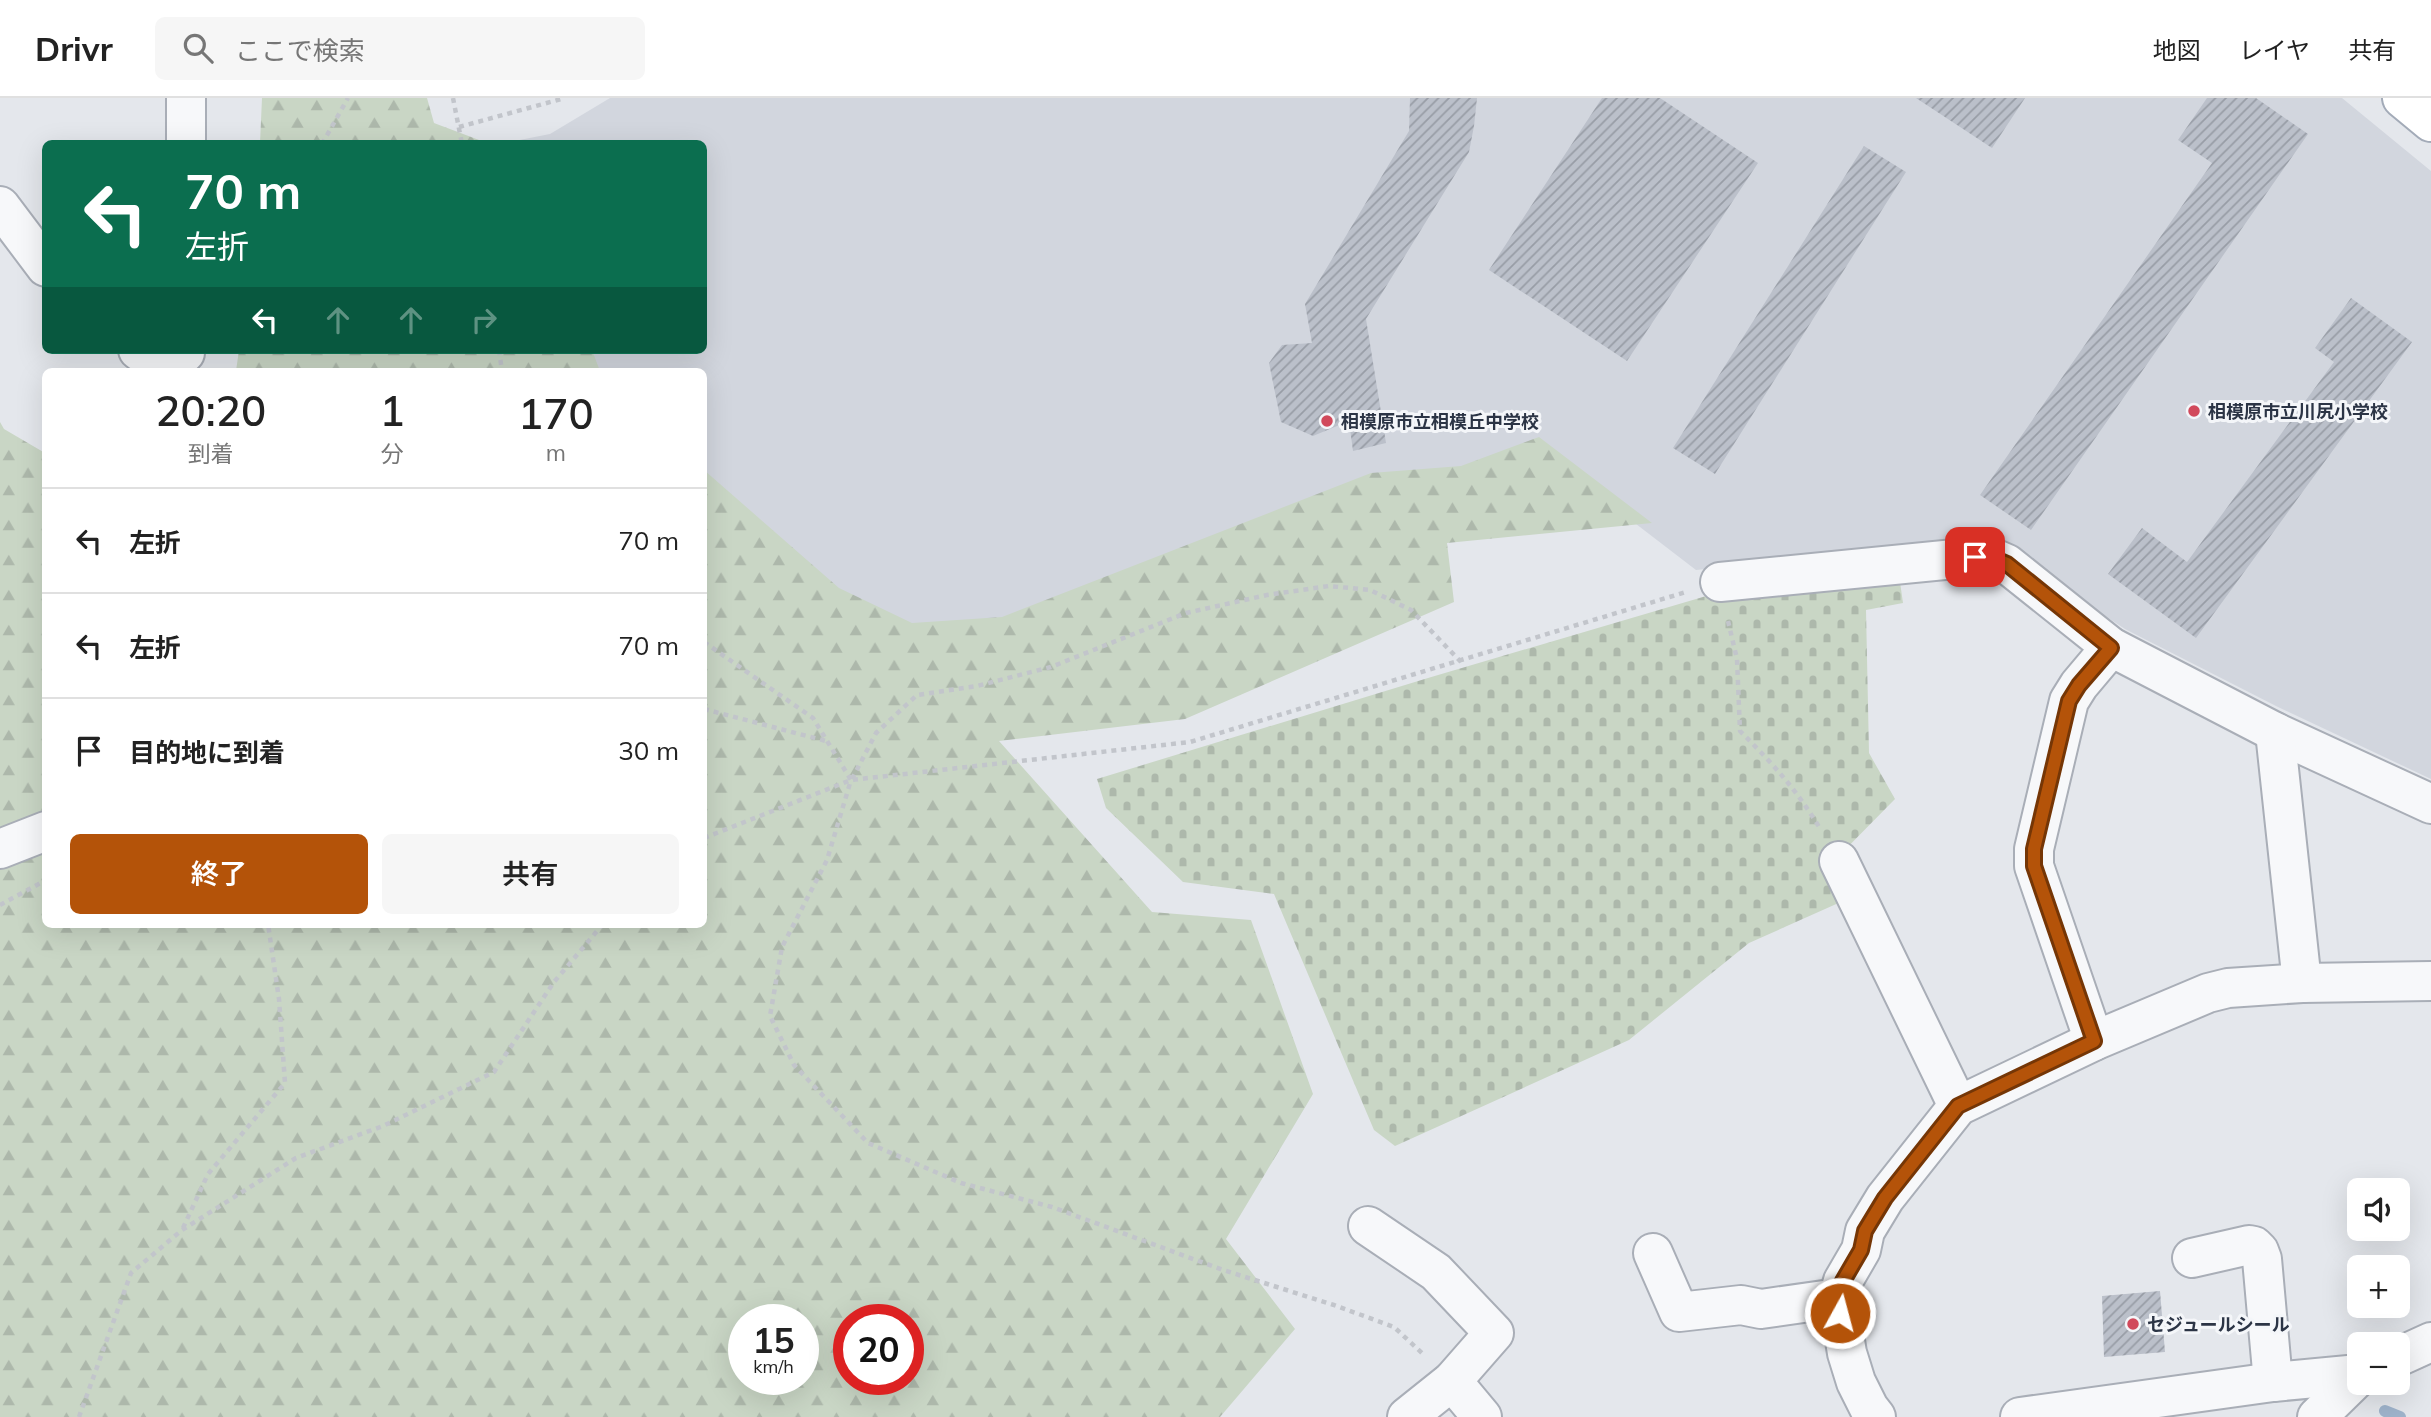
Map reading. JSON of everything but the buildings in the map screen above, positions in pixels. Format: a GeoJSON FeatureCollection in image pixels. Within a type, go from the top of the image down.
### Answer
{"type":"FeatureCollection","features":[{"type":"Feature","properties":{"kind":"main road"},"geometry":{"type":"LineString","coordinates":[[2402,98],[2431,122]]}},
{"type":"Feature","properties":{"kind":"street"},"geometry":{"type":"LineString","coordinates":[[186,98],[186,140]]}},
{"type":"Feature","properties":{"kind":"street"},"geometry":{"type":"LineString","coordinates":[[0,206],[42,262]]}},
{"type":"Feature","properties":{"kind":"street"},"geometry":{"type":"LineString","coordinates":[[143,354],[169,368],[185,358]]}},
{"type":"Feature","properties":{"kind":"street"},"geometry":{"type":"LineString","coordinates":[[1720,582],[1991,557],[2007,564],[2111,648],[2275,732],[2431,804]]}},
{"type":"Feature","properties":{"kind":"street"},"geometry":{"type":"LineString","coordinates":[[2094,1041],[2034,866],[2034,849],[2069,701],[2111,648]]}},
{"type":"Feature","properties":{"kind":"street"},"geometry":{"type":"LineString","coordinates":[[2275,732],[2302,982]]}},
{"type":"Feature","properties":{"kind":"street"},"geometry":{"type":"LineString","coordinates":[[0,849],[42,833]]}},
{"type":"Feature","properties":{"kind":"street"},"geometry":{"type":"LineString","coordinates":[[1839,861],[1958,1106]]}},
{"type":"Feature","properties":{"kind":"street"},"geometry":{"type":"LineString","coordinates":[[1876,1417],[1856,1382],[1847,1353],[1838,1298],[1843,1281],[1861,1250],[1865,1231],[1885,1198],[1958,1106],[2094,1041],[2208,993],[2228,988],[2302,982],[2431,981]]}},
{"type":"Feature","properties":{"kind":"street"},"geometry":{"type":"LineString","coordinates":[[1368,1226],[1436,1272],[1494,1333],[1452,1381],[1407,1417]]}},
{"type":"Feature","properties":{"kind":"street"},"geometry":{"type":"LineString","coordinates":[[2192,1258],[2249,1245],[2259,1251],[2264,1272],[2273,1382]]}},
{"type":"Feature","properties":{"kind":"street"},"geometry":{"type":"LineString","coordinates":[[1653,1254],[1679,1312],[1741,1305],[1761,1309],[1838,1298]]}},
{"type":"Feature","properties":{"kind":"street"},"geometry":{"type":"LineString","coordinates":[[2410,1352],[2431,1342]]}},
{"type":"Feature","properties":{"kind":"street"},"geometry":{"type":"LineString","coordinates":[[2020,1417],[2273,1382],[2347,1376]]}},
{"type":"Feature","properties":{"kind":"street"},"geometry":{"type":"LineString","coordinates":[[1452,1381],[1482,1417]]}},
{"type":"Feature","properties":{"kind":"street"},"geometry":{"type":"LineString","coordinates":[[2317,1417],[2347,1387]]}},
{"type":"Feature","properties":{"kind":"path"},"geometry":{"type":"LineString","coordinates":[[324,140],[348,98]]}},
{"type":"Feature","properties":{"kind":"path"},"geometry":{"type":"LineString","coordinates":[[453,98],[461,140]]}},
{"type":"Feature","properties":{"kind":"path"},"geometry":{"type":"LineString","coordinates":[[459,127],[565,98]]}},
{"type":"Feature","properties":{"kind":"path"},"geometry":{"type":"LineString","coordinates":[[707,837],[851,779],[1190,741],[1461,662],[1720,582],[1737,659],[1741,732],[1775,765],[1799,794],[1839,861]]}},
{"type":"Feature","properties":{"kind":"path"},"geometry":{"type":"LineString","coordinates":[[1452,1381],[1394,1327],[1223,1270],[1052,1207],[961,1183],[868,1143],[794,1065],[770,1017],[782,947],[827,860],[851,779],[876,733],[917,695],[977,686],[1051,667],[1186,613],[1267,595],[1329,586],[1370,590],[1411,610],[1461,662]]}},
{"type":"Feature","properties":{"kind":"path"},"geometry":{"type":"LineString","coordinates":[[707,644],[813,718],[851,779]]}},
{"type":"Feature","properties":{"kind":"path"},"geometry":{"type":"LineString","coordinates":[[707,710],[827,741]]}},
{"type":"Feature","properties":{"kind":"path"},"geometry":{"type":"LineString","coordinates":[[0,905],[42,882]]}},
{"type":"Feature","properties":{"kind":"path"},"geometry":{"type":"LineString","coordinates":[[182,1230],[208,1174],[285,1083],[279,999],[269,928]]}},
{"type":"Feature","properties":{"kind":"path"},"geometry":{"type":"LineString","coordinates":[[79,1417],[131,1273],[182,1230],[296,1158],[383,1126],[494,1072],[554,982],[600,928]]}},
{"type":"Feature","properties":{"kind":"shaded area","name":"相模原市立相模丘中学校"},"geometry":{"type":"Polygon","coordinates":[[[610,98],[2342,98],[2431,171],[2431,779],[2276,706],[2125,629],[1999,546],[1865,553],[1696,570],[1567,471],[1016,673],[707,541],[707,368],[533,368],[528,354],[707,354],[707,140],[519,140],[550,134],[610,98]]]}},
{"type":"Feature","properties":{"kind":"green space"},"geometry":{"type":"Polygon","coordinates":[[[262,98],[427,98],[434,123],[479,140],[260,140],[262,98]]]}},
{"type":"Feature","properties":{"kind":"green space"},"geometry":{"type":"Polygon","coordinates":[[[238,354],[594,354],[599,368],[236,368],[238,354]]]}},
{"type":"Feature","properties":{"kind":"green space"},"geometry":{"type":"Polygon","coordinates":[[[0,422],[4,429],[42,451],[42,928],[707,928],[707,473],[839,588],[912,623],[1002,617],[1371,473],[1461,466],[1539,437],[1652,523],[1447,543],[1454,602],[1185,719],[999,741],[1152,912],[1251,920],[1313,1094],[1226,1239],[1295,1329],[1220,1417],[0,1417],[0,422]]]}},
{"type":"Feature","properties":{"kind":"green space"},"geometry":{"type":"Polygon","coordinates":[[[1899,575],[1903,603],[1866,610],[1869,753],[1895,799],[1829,866],[1843,901],[1749,943],[1629,1040],[1395,1146],[1374,1130],[1274,894],[1183,882],[1106,808],[1097,779],[1730,589],[1899,575]]]}},
{"type":"Feature","properties":{"kind":"waterway"},"geometry":{"type":"LineString","coordinates":[[2385,1411],[2400,1417]]}},
{"type":"Feature","properties":{"kind":"place","name":"相模原市立川尻小学校"},"geometry":{"type":"Point","coordinates":[2194,411]}},
{"type":"Feature","properties":{"kind":"place","name":"相模原市立相模丘中学校"},"geometry":{"type":"Point","coordinates":[1327,421]}},
{"type":"Feature","properties":{"kind":"place","name":"セジュールシール"},"geometry":{"type":"Point","coordinates":[2133,1324]}},
{"type":"Feature","properties":{"kind":"route"},"geometry":{"type":"LineString","coordinates":[[1840,1313],[1838,1298],[1843,1281],[1861,1250],[1865,1231],[1885,1198],[1958,1106],[2094,1041],[2034,866],[2034,849],[2069,701],[2111,648],[2007,564],[1991,557],[1975,557]]}}]}
